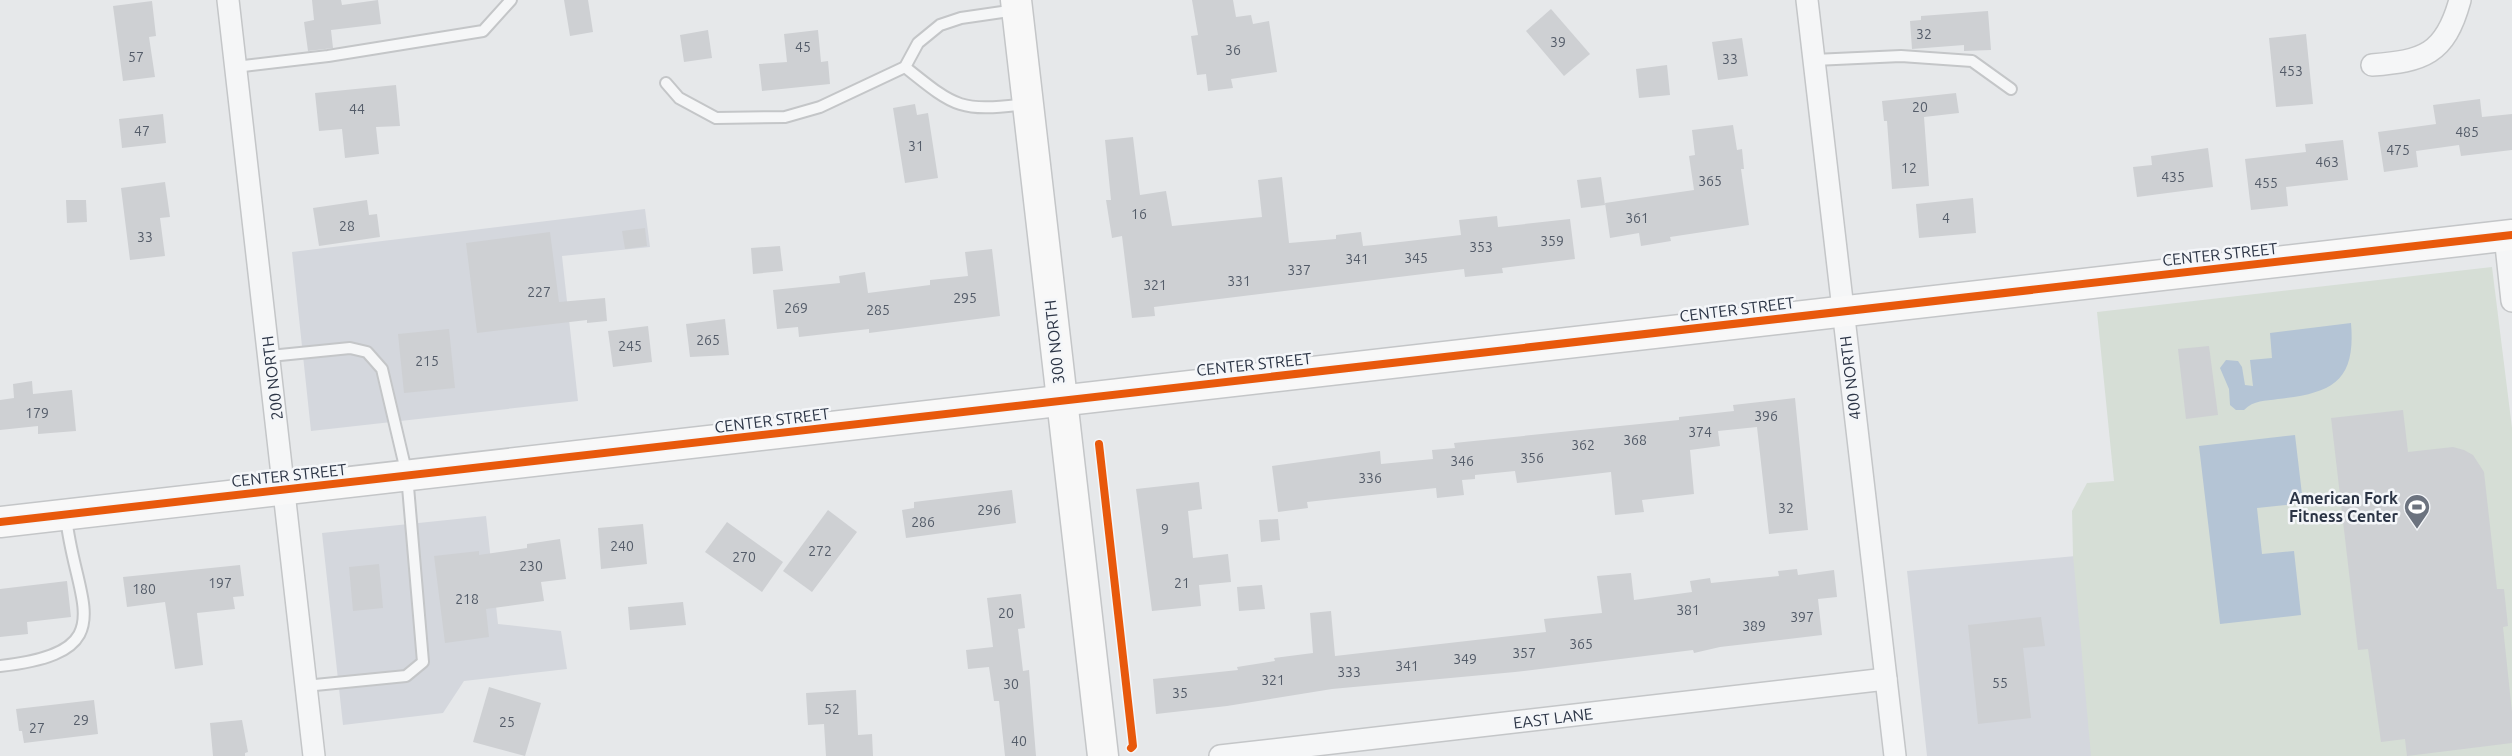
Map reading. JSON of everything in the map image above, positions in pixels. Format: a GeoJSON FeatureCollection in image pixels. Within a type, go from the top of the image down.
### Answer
{"type":"FeatureCollection","features":[{"type":"Feature","properties":{"kind":"street","name":"200 NORTH"},"geometry":{"type":"LineString","coordinates":[[228,0],[314,756]]}},
{"type":"Feature","properties":{"kind":"street","name":"400 NORTH"},"geometry":{"type":"LineString","coordinates":[[1807,0],[1895,756]]}},
{"type":"Feature","properties":{"kind":"street"},"geometry":{"type":"LineString","coordinates":[[2372,65],[2421,58],[2441,41],[2460,0]]}},
{"type":"Feature","properties":{"kind":"street","name":"300 NORTH"},"geometry":{"type":"LineString","coordinates":[[1016,5],[1103,756]]}},
{"type":"Feature","properties":{"kind":"street"},"geometry":{"type":"LineString","coordinates":[[2508,236],[2512,301]]}},
{"type":"Feature","properties":{"kind":"street","name":"CENTER STREET"},"geometry":{"type":"LineString","coordinates":[[0,522],[1842,310],[2508,236]]}},
{"type":"Feature","properties":{"kind":"street","name":"EAST LANE"},"geometry":{"type":"LineString","coordinates":[[1220,756],[1886,679]]}},
{"type":"Feature","properties":{"kind":"lane"},"geometry":{"type":"LineString","coordinates":[[235,67],[339,55],[483,31],[511,0]]}},
{"type":"Feature","properties":{"kind":"lane"},"geometry":{"type":"LineString","coordinates":[[666,83],[679,98],[716,118],[785,117],[820,107],[905,67],[918,43],[940,25],[1016,5]]}},
{"type":"Feature","properties":{"kind":"lane"},"geometry":{"type":"LineString","coordinates":[[1814,60],[1901,56],[1972,61],[2011,89]]}},
{"type":"Feature","properties":{"kind":"lane"},"geometry":{"type":"LineString","coordinates":[[905,67],[947,99],[966,108],[1028,104]]}},
{"type":"Feature","properties":{"kind":"lane"},"geometry":{"type":"LineString","coordinates":[[270,356],[350,348],[367,352],[382,369],[407,475],[423,662],[406,676],[305,686]]}},
{"type":"Feature","properties":{"kind":"lane"},"geometry":{"type":"LineString","coordinates":[[0,666],[36,661],[55,655],[71,645],[80,633],[85,618],[84,599],[69,550],[65,514]]}},
{"type":"Feature","properties":{"kind":"shaded area"},"geometry":{"type":"Polygon","coordinates":[[[645,209],[650,247],[562,256],[578,401],[311,431],[292,252],[645,209]]]}},
{"type":"Feature","properties":{"kind":"shaded area","name":"American Fork Fitness Center"},"geometry":{"type":"Polygon","coordinates":[[[2492,267],[2512,428],[2512,756],[2091,756],[2073,555],[2072,511],[2087,483],[2114,481],[2097,312],[2492,267]]]}},
{"type":"Feature","properties":{"kind":"shaded area"},"geometry":{"type":"Polygon","coordinates":[[[486,516],[498,624],[561,631],[567,669],[464,681],[443,713],[343,725],[322,533],[486,516]]]}},
{"type":"Feature","properties":{"kind":"shaded area"},"geometry":{"type":"Polygon","coordinates":[[[2076,556],[2099,756],[1927,756],[1907,571],[2076,556]]]}},
{"type":"Feature","properties":{"kind":"water"},"geometry":{"type":"Polygon","coordinates":[[[2351,323],[2352,343],[2349,359],[2337,381],[2313,393],[2260,402],[2244,410],[2236,410],[2230,405],[2229,389],[2220,368],[2226,360],[2238,361],[2242,367],[2245,385],[2253,386],[2250,360],[2272,358],[2270,333],[2351,323]]]}},
{"type":"Feature","properties":{"kind":"water"},"geometry":{"type":"Polygon","coordinates":[[[2295,435],[2303,503],[2257,508],[2262,554],[2294,551],[2301,615],[2220,624],[2199,446],[2295,435]]]}},
{"type":"Feature","properties":{"kind":"building"},"geometry":{"type":"Polygon","coordinates":[[[312,0],[341,0],[342,5],[378,0],[381,24],[331,30],[333,48],[308,51],[304,22],[314,20],[312,0]]]}},
{"type":"Feature","properties":{"kind":"building"},"geometry":{"type":"Polygon","coordinates":[[[564,0],[588,0],[593,32],[570,36],[564,0]]]}},
{"type":"Feature","properties":{"kind":"building"},"geometry":{"type":"Polygon","coordinates":[[[1192,0],[1233,0],[1236,17],[1251,15],[1253,24],[1269,21],[1277,72],[1231,79],[1233,88],[1208,91],[1206,74],[1197,75],[1191,36],[1198,35],[1192,0]]]}},
{"type":"Feature","properties":{"kind":"building"},"geometry":{"type":"Polygon","coordinates":[[[152,1],[156,36],[149,37],[155,77],[123,81],[113,6],[152,1]]]}},
{"type":"Feature","properties":{"kind":"building"},"geometry":{"type":"Polygon","coordinates":[[[1551,9],[1590,54],[1564,76],[1526,31],[1551,9]]]}},
{"type":"Feature","properties":{"kind":"building"},"geometry":{"type":"Polygon","coordinates":[[[1988,11],[1991,50],[1964,51],[1964,45],[1912,49],[1910,21],[1921,20],[1921,16],[1988,11]]]}},
{"type":"Feature","properties":{"kind":"building"},"geometry":{"type":"Polygon","coordinates":[[[708,30],[712,58],[684,62],[680,35],[708,30]]]}},
{"type":"Feature","properties":{"kind":"building"},"geometry":{"type":"Polygon","coordinates":[[[818,30],[821,62],[828,61],[830,84],[762,91],[759,64],[787,62],[784,34],[818,30]]]}},
{"type":"Feature","properties":{"kind":"building"},"geometry":{"type":"Polygon","coordinates":[[[2306,34],[2313,104],[2276,107],[2269,38],[2306,34]]]}},
{"type":"Feature","properties":{"kind":"building"},"geometry":{"type":"Polygon","coordinates":[[[1742,38],[1748,76],[1718,80],[1712,42],[1742,38]]]}},
{"type":"Feature","properties":{"kind":"building"},"geometry":{"type":"Polygon","coordinates":[[[1667,65],[1670,95],[1639,98],[1636,69],[1667,65]]]}},
{"type":"Feature","properties":{"kind":"building"},"geometry":{"type":"Polygon","coordinates":[[[396,85],[400,126],[376,127],[379,154],[345,158],[342,129],[319,131],[315,93],[396,85]]]}},
{"type":"Feature","properties":{"kind":"building"},"geometry":{"type":"Polygon","coordinates":[[[1956,93],[1959,113],[1924,117],[1929,186],[1892,189],[1887,121],[1884,121],[1882,101],[1956,93]]]}},
{"type":"Feature","properties":{"kind":"building"},"geometry":{"type":"Polygon","coordinates":[[[2480,99],[2482,117],[2512,114],[2512,150],[2461,156],[2459,145],[2416,151],[2418,167],[2384,172],[2378,132],[2436,124],[2433,105],[2480,99]]]}},
{"type":"Feature","properties":{"kind":"building"},"geometry":{"type":"Polygon","coordinates":[[[915,104],[917,115],[928,113],[938,178],[905,183],[893,108],[915,104]]]}},
{"type":"Feature","properties":{"kind":"building"},"geometry":{"type":"Polygon","coordinates":[[[163,114],[166,143],[122,148],[119,119],[163,114]]]}},
{"type":"Feature","properties":{"kind":"building"},"geometry":{"type":"Polygon","coordinates":[[[1733,125],[1737,150],[1742,149],[1744,169],[1741,169],[1749,225],[1670,237],[1671,241],[1641,246],[1639,233],[1610,238],[1605,203],[1694,190],[1689,156],[1695,155],[1692,130],[1733,125]]]}},
{"type":"Feature","properties":{"kind":"building"},"geometry":{"type":"Polygon","coordinates":[[[1133,137],[1140,195],[1166,191],[1172,226],[1262,217],[1258,180],[1282,177],[1289,243],[1336,239],[1336,235],[1361,232],[1363,246],[1461,235],[1459,220],[1497,216],[1498,227],[1570,219],[1575,259],[1502,268],[1503,273],[1465,277],[1464,269],[1154,307],[1155,316],[1132,318],[1122,236],[1112,238],[1106,200],[1111,200],[1105,140],[1133,137]]]}},
{"type":"Feature","properties":{"kind":"building"},"geometry":{"type":"Polygon","coordinates":[[[2343,140],[2348,180],[2286,187],[2288,206],[2251,210],[2245,159],[2306,152],[2305,144],[2343,140]]]}},
{"type":"Feature","properties":{"kind":"building"},"geometry":{"type":"Polygon","coordinates":[[[2208,148],[2213,187],[2137,197],[2133,167],[2152,165],[2151,156],[2208,148]]]}},
{"type":"Feature","properties":{"kind":"building"},"geometry":{"type":"Polygon","coordinates":[[[1601,177],[1605,205],[1581,208],[1577,180],[1601,177]]]}},
{"type":"Feature","properties":{"kind":"building"},"geometry":{"type":"Polygon","coordinates":[[[165,182],[170,217],[160,218],[165,256],[130,260],[121,188],[165,182]]]}},
{"type":"Feature","properties":{"kind":"building"},"geometry":{"type":"Polygon","coordinates":[[[1973,198],[1976,233],[1919,238],[1916,204],[1973,198]]]}},
{"type":"Feature","properties":{"kind":"building"},"geometry":{"type":"Polygon","coordinates":[[[66,200],[86,200],[87,222],[67,223],[66,200]]]}},
{"type":"Feature","properties":{"kind":"building"},"geometry":{"type":"Polygon","coordinates":[[[367,200],[369,215],[377,214],[380,237],[319,246],[313,208],[367,200]]]}},
{"type":"Feature","properties":{"kind":"building"},"geometry":{"type":"Polygon","coordinates":[[[645,228],[647,246],[625,249],[622,231],[645,228]]]}},
{"type":"Feature","properties":{"kind":"building"},"geometry":{"type":"Polygon","coordinates":[[[550,232],[559,302],[605,298],[607,321],[587,323],[587,320],[477,333],[466,243],[550,232]]]}},
{"type":"Feature","properties":{"kind":"building"},"geometry":{"type":"Polygon","coordinates":[[[780,246],[783,271],[753,274],[751,248],[780,246]]]}},
{"type":"Feature","properties":{"kind":"building"},"geometry":{"type":"Polygon","coordinates":[[[992,249],[1000,316],[869,333],[869,329],[799,337],[798,327],[777,329],[773,290],[840,283],[839,276],[865,272],[868,293],[930,285],[930,280],[968,276],[965,252],[992,249]]]}},
{"type":"Feature","properties":{"kind":"building"},"geometry":{"type":"Polygon","coordinates":[[[725,319],[729,355],[690,357],[686,324],[725,319]]]}},
{"type":"Feature","properties":{"kind":"building"},"geometry":{"type":"Polygon","coordinates":[[[648,326],[652,362],[613,367],[608,331],[648,326]]]}},
{"type":"Feature","properties":{"kind":"building"},"geometry":{"type":"Polygon","coordinates":[[[449,329],[455,388],[404,393],[398,334],[449,329]]]}},
{"type":"Feature","properties":{"kind":"building"},"geometry":{"type":"Polygon","coordinates":[[[2209,346],[2218,415],[2186,419],[2178,349],[2209,346]]]}},
{"type":"Feature","properties":{"kind":"building"},"geometry":{"type":"Polygon","coordinates":[[[32,381],[33,394],[72,390],[76,431],[38,434],[38,426],[0,430],[0,400],[14,398],[13,384],[32,381]]]}},
{"type":"Feature","properties":{"kind":"building"},"geometry":{"type":"Polygon","coordinates":[[[1795,398],[1808,530],[1769,534],[1757,427],[1718,431],[1720,446],[1690,450],[1694,494],[1642,500],[1644,512],[1615,515],[1611,472],[1517,483],[1515,471],[1475,475],[1475,479],[1462,480],[1464,495],[1437,498],[1436,488],[1307,502],[1308,508],[1278,512],[1272,466],[1380,451],[1381,464],[1433,459],[1432,450],[1455,448],[1454,443],[1679,420],[1679,417],[1734,411],[1733,405],[1795,398]]]}},
{"type":"Feature","properties":{"kind":"building","name":"American Fork Fitness Center"},"geometry":{"type":"Polygon","coordinates":[[[2403,410],[2408,452],[2453,447],[2473,455],[2484,472],[2497,589],[2504,589],[2508,626],[2503,627],[2512,712],[2512,743],[2407,756],[2405,739],[2381,742],[2368,649],[2358,650],[2331,418],[2403,410]]]}},
{"type":"Feature","properties":{"kind":"building"},"geometry":{"type":"Polygon","coordinates":[[[1199,482],[1202,509],[1188,511],[1193,558],[1228,554],[1231,582],[1199,585],[1201,606],[1152,611],[1136,489],[1199,482]]]}},
{"type":"Feature","properties":{"kind":"building"},"geometry":{"type":"Polygon","coordinates":[[[1012,490],[1016,523],[906,538],[902,510],[914,508],[914,502],[1012,490]]]}},
{"type":"Feature","properties":{"kind":"building"},"geometry":{"type":"Polygon","coordinates":[[[828,510],[857,532],[812,592],[783,571],[828,510]]]}},
{"type":"Feature","properties":{"kind":"building"},"geometry":{"type":"Polygon","coordinates":[[[1278,519],[1280,540],[1261,542],[1259,520],[1278,519]]]}},
{"type":"Feature","properties":{"kind":"building"},"geometry":{"type":"Polygon","coordinates":[[[727,522],[783,562],[762,592],[705,552],[727,522]]]}},
{"type":"Feature","properties":{"kind":"building"},"geometry":{"type":"Polygon","coordinates":[[[643,524],[647,564],[601,569],[598,528],[643,524]]]}},
{"type":"Feature","properties":{"kind":"building"},"geometry":{"type":"Polygon","coordinates":[[[560,539],[566,579],[541,582],[544,601],[486,609],[489,637],[445,643],[434,556],[479,551],[479,555],[527,548],[527,544],[560,539]]]}},
{"type":"Feature","properties":{"kind":"building"},"geometry":{"type":"Polygon","coordinates":[[[379,564],[383,608],[353,611],[349,567],[379,564]]]}},
{"type":"Feature","properties":{"kind":"building"},"geometry":{"type":"Polygon","coordinates":[[[240,565],[244,596],[233,597],[235,609],[197,613],[203,665],[175,669],[165,602],[127,607],[123,577],[240,565]]]}},
{"type":"Feature","properties":{"kind":"building"},"geometry":{"type":"Polygon","coordinates":[[[1797,569],[1798,575],[1834,570],[1837,597],[1818,599],[1822,635],[1720,647],[1694,653],[1693,650],[1515,672],[1332,689],[1227,706],[1156,714],[1153,679],[1238,670],[1237,667],[1275,661],[1274,658],[1313,653],[1310,613],[1331,611],[1335,656],[1546,632],[1544,619],[1602,613],[1597,576],[1631,573],[1634,600],[1692,592],[1690,581],[1710,578],[1711,583],[1779,576],[1778,571],[1797,569]]]}},
{"type":"Feature","properties":{"kind":"building"},"geometry":{"type":"Polygon","coordinates":[[[67,581],[71,617],[27,622],[28,634],[0,637],[0,589],[67,581]]]}},
{"type":"Feature","properties":{"kind":"building"},"geometry":{"type":"Polygon","coordinates":[[[1262,585],[1265,609],[1239,611],[1237,587],[1262,585]]]}},
{"type":"Feature","properties":{"kind":"building"},"geometry":{"type":"Polygon","coordinates":[[[1021,594],[1025,628],[1018,629],[1023,671],[1029,670],[1036,756],[1005,756],[999,701],[994,701],[989,667],[968,669],[966,650],[993,647],[987,598],[1021,594]]]}},
{"type":"Feature","properties":{"kind":"building"},"geometry":{"type":"Polygon","coordinates":[[[683,602],[686,625],[630,630],[628,607],[683,602]]]}},
{"type":"Feature","properties":{"kind":"building"},"geometry":{"type":"Polygon","coordinates":[[[2041,617],[2045,646],[2023,648],[2031,718],[1978,724],[1968,625],[2041,617]]]}},
{"type":"Feature","properties":{"kind":"building"},"geometry":{"type":"Polygon","coordinates":[[[489,687],[541,703],[525,756],[473,742],[489,687]]]}},
{"type":"Feature","properties":{"kind":"building"},"geometry":{"type":"Polygon","coordinates":[[[856,690],[858,735],[872,734],[873,756],[826,756],[824,724],[808,725],[806,693],[856,690]]]}},
{"type":"Feature","properties":{"kind":"building"},"geometry":{"type":"Polygon","coordinates":[[[94,700],[98,734],[24,743],[22,731],[19,731],[16,709],[94,700]]]}},
{"type":"Feature","properties":{"kind":"building"},"geometry":{"type":"Polygon","coordinates":[[[242,720],[248,752],[245,756],[213,756],[210,723],[242,720]]]}},
{"type":"Feature","properties":{"kind":"cycle path"},"geometry":{"type":"LineString","coordinates":[[0,522],[2512,235]]}},
{"type":"Feature","properties":{"kind":"cycle path"},"geometry":{"type":"LineString","coordinates":[[1099,444],[1133,746],[1131,748]]}},
{"type":"Feature","properties":{"kind":"place","name":"American Fork Fitness Center"},"geometry":{"type":"Point","coordinates":[2417,530]}}]}
